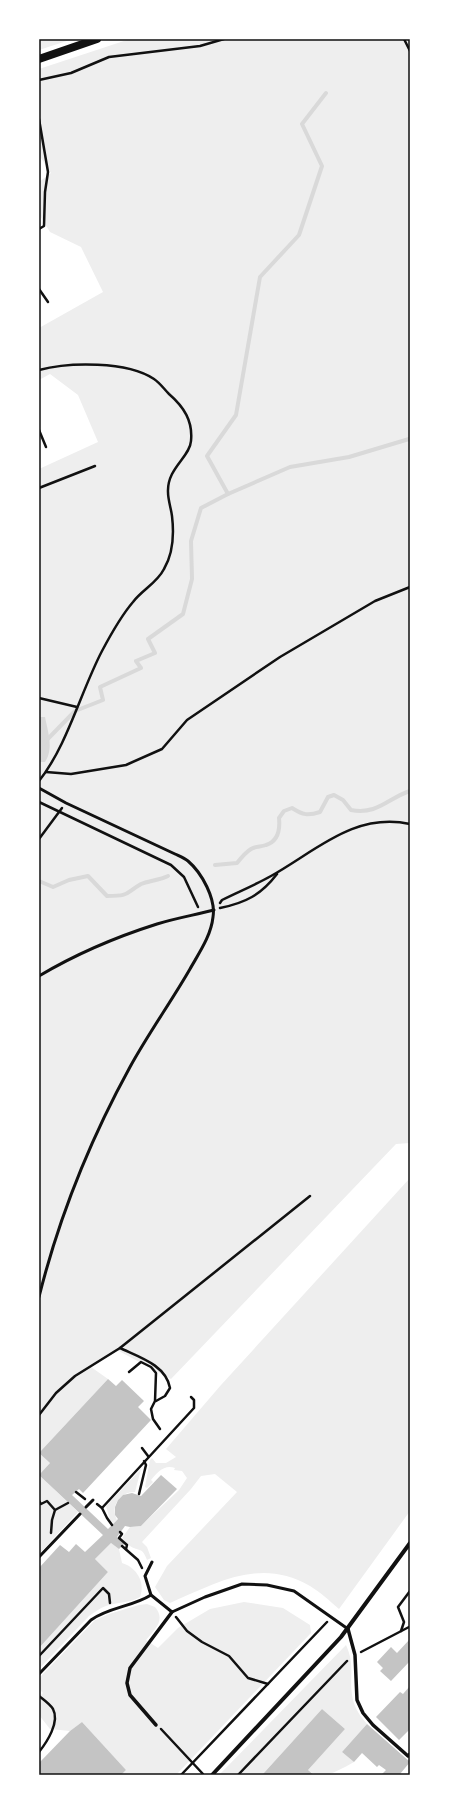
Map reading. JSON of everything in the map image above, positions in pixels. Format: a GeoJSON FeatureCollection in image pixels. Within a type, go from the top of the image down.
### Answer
{"type":"FeatureCollection","features":[{"type":"Feature","properties":{"kind":"main road"},"geometry":{"type":"LineString","coordinates":[[39,59],[97,39]]}},
{"type":"Feature","properties":{"kind":"street"},"geometry":{"type":"LineString","coordinates":[[212,1775],[348,1629],[361,1608],[410,1543]]}},
{"type":"Feature","properties":{"kind":"street"},"geometry":{"type":"LineString","coordinates":[[156,1725],[130,1695],[127,1683],[130,1668],[172,1612]]}},
{"type":"Feature","properties":{"kind":"street"},"geometry":{"type":"LineString","coordinates":[[348,1629],[355,1655],[357,1700],[363,1713],[373,1725],[402,1751],[408,1756],[410,1754]]}},
{"type":"Feature","properties":{"kind":"lane"},"geometry":{"type":"LineString","coordinates":[[39,788],[66,803],[175,854],[188,862],[199,875],[208,891],[214,910],[211,929],[202,950],[130,1066],[98,1130],[70,1194],[39,1297]]}},
{"type":"Feature","properties":{"kind":"lane"},"geometry":{"type":"LineString","coordinates":[[39,976],[60,963],[124,936],[158,924],[214,910]]}},
{"type":"Feature","properties":{"kind":"lane"},"geometry":{"type":"LineString","coordinates":[[86,1507],[93,1500]]}},
{"type":"Feature","properties":{"kind":"lane"},"geometry":{"type":"LineString","coordinates":[[39,1557],[80,1514]]}},
{"type":"Feature","properties":{"kind":"lane"},"geometry":{"type":"LineString","coordinates":[[152,1562],[145,1576],[151,1595],[172,1612],[205,1597],[242,1584],[268,1585],[294,1591],[348,1629]]}},
{"type":"Feature","properties":{"kind":"lane"},"geometry":{"type":"LineString","coordinates":[[39,1674],[91,1620],[100,1613],[142,1600],[151,1595]]}},
{"type":"Feature","properties":{"kind":"path"},"geometry":{"type":"LineString","coordinates":[[39,80],[72,73],[109,58],[200,46],[224,39]]}},
{"type":"Feature","properties":{"kind":"path"},"geometry":{"type":"LineString","coordinates":[[404,39],[410,51]]}},
{"type":"Feature","properties":{"kind":"path"},"geometry":{"type":"LineString","coordinates":[[39,119],[48,172],[45,192],[44,226],[39,229]]}},
{"type":"Feature","properties":{"kind":"path"},"geometry":{"type":"LineString","coordinates":[[39,289],[48,302]]}},
{"type":"Feature","properties":{"kind":"path"},"geometry":{"type":"LineString","coordinates":[[39,370],[63,365],[108,366],[126,368],[150,377],[156,380],[178,401],[188,414],[191,430],[191,443],[170,475],[168,492],[172,535],[169,557],[164,570],[148,588],[133,601],[115,628],[102,652],[57,753],[39,782]]}},
{"type":"Feature","properties":{"kind":"path"},"geometry":{"type":"LineString","coordinates":[[39,430],[46,447]]}},
{"type":"Feature","properties":{"kind":"path"},"geometry":{"type":"LineString","coordinates":[[39,488],[95,466]]}},
{"type":"Feature","properties":{"kind":"path"},"geometry":{"type":"LineString","coordinates":[[46,772],[71,774],[126,765],[162,749],[187,720],[280,657],[375,601],[410,587]]}},
{"type":"Feature","properties":{"kind":"path"},"geometry":{"type":"LineString","coordinates":[[39,698],[77,707]]}},
{"type":"Feature","properties":{"kind":"path"},"geometry":{"type":"LineString","coordinates":[[39,802],[171,865],[184,877],[188,883],[200,913]]}},
{"type":"Feature","properties":{"kind":"path"},"geometry":{"type":"LineString","coordinates":[[39,839],[66,803]]}},
{"type":"Feature","properties":{"kind":"path"},"geometry":{"type":"LineString","coordinates":[[214,910],[222,900],[255,885],[334,837],[367,823],[384,822],[410,824]]}},
{"type":"Feature","properties":{"kind":"path"},"geometry":{"type":"LineString","coordinates":[[214,910],[233,906],[253,898],[278,872]]}},
{"type":"Feature","properties":{"kind":"path"},"geometry":{"type":"LineString","coordinates":[[39,1415],[56,1393],[75,1376],[120,1348],[310,1196]]}},
{"type":"Feature","properties":{"kind":"path"},"geometry":{"type":"LineString","coordinates":[[120,1348],[145,1360],[163,1372],[168,1380],[170,1388],[165,1396],[155,1401]]}},
{"type":"Feature","properties":{"kind":"path"},"geometry":{"type":"LineString","coordinates":[[128,1372],[141,1362],[151,1367],[156,1373],[155,1401],[151,1409],[153,1418],[160,1429]]}},
{"type":"Feature","properties":{"kind":"path"},"geometry":{"type":"LineString","coordinates":[[102,1508],[148,1456],[194,1408],[194,1400],[191,1396]]}},
{"type":"Feature","properties":{"kind":"path"},"geometry":{"type":"LineString","coordinates":[[142,1448],[148,1456]]}},
{"type":"Feature","properties":{"kind":"path"},"geometry":{"type":"LineString","coordinates":[[139,1494],[146,1465],[144,1461]]}},
{"type":"Feature","properties":{"kind":"path"},"geometry":{"type":"LineString","coordinates":[[76,1492],[89,1503]]}},
{"type":"Feature","properties":{"kind":"path"},"geometry":{"type":"LineString","coordinates":[[77,1499],[81,1496]]}},
{"type":"Feature","properties":{"kind":"path"},"geometry":{"type":"LineString","coordinates":[[93,1500],[102,1508],[112,1525]]}},
{"type":"Feature","properties":{"kind":"path"},"geometry":{"type":"LineString","coordinates":[[39,1501],[41,1504],[47,1501],[55,1510]]}},
{"type":"Feature","properties":{"kind":"path"},"geometry":{"type":"LineString","coordinates":[[51,1545],[52,1520],[55,1510],[68,1503]]}},
{"type":"Feature","properties":{"kind":"path"},"geometry":{"type":"LineString","coordinates":[[120,1532],[122,1534],[119,1538],[127,1545],[126,1549]]}},
{"type":"Feature","properties":{"kind":"path"},"geometry":{"type":"LineString","coordinates":[[122,1546],[138,1560],[145,1576]]}},
{"type":"Feature","properties":{"kind":"path"},"geometry":{"type":"LineString","coordinates":[[39,1656],[103,1588],[109,1594],[112,1609]]}},
{"type":"Feature","properties":{"kind":"path"},"geometry":{"type":"LineString","coordinates":[[401,1631],[404,1622],[398,1607],[410,1591]]}},
{"type":"Feature","properties":{"kind":"path"},"geometry":{"type":"LineString","coordinates":[[172,1612],[187,1631],[202,1642],[229,1656],[248,1678],[268,1684]]}},
{"type":"Feature","properties":{"kind":"path"},"geometry":{"type":"LineString","coordinates":[[181,1775],[332,1617]]}},
{"type":"Feature","properties":{"kind":"path"},"geometry":{"type":"LineString","coordinates":[[238,1775],[355,1655],[408,1627]]}},
{"type":"Feature","properties":{"kind":"path"},"geometry":{"type":"LineString","coordinates":[[39,1696],[53,1708],[55,1715],[49,1737],[39,1752]]}},
{"type":"Feature","properties":{"kind":"path"},"geometry":{"type":"LineString","coordinates":[[156,1725],[203,1774]]}},
{"type":"Feature","properties":{"kind":"shaded area"},"geometry":{"type":"Polygon","coordinates":[[[39,39],[73,39],[39,50],[39,39]]]}},
{"type":"Feature","properties":{"kind":"shaded area"},"geometry":{"type":"Polygon","coordinates":[[[130,39],[410,39],[410,1143],[396,1144],[171,1379],[117,1350],[91,1367],[108,1379],[39,1453],[39,469],[98,442],[78,395],[50,374],[39,380],[39,328],[103,292],[81,247],[50,232],[39,214],[39,182],[51,173],[39,155],[39,69],[130,39]]]}},
{"type":"Feature","properties":{"kind":"shaded area"},"geometry":{"type":"Polygon","coordinates":[[[39,717],[45,717],[50,740],[48,757],[45,762],[39,762],[39,717]]]}},
{"type":"Feature","properties":{"kind":"shaded area"},"geometry":{"type":"Polygon","coordinates":[[[410,1178],[410,1511],[339,1609],[310,1586],[292,1578],[274,1574],[256,1573],[222,1581],[170,1603],[164,1600],[155,1587],[167,1566],[237,1492],[215,1474],[201,1476],[191,1489],[142,1542],[147,1547],[151,1558],[147,1560],[142,1551],[133,1548],[122,1538],[130,1527],[141,1526],[179,1490],[187,1478],[182,1471],[167,1467],[161,1470],[151,1480],[153,1482],[147,1488],[145,1487],[150,1460],[152,1458],[156,1463],[166,1463],[176,1457],[166,1449],[221,1385],[410,1178]]]}},
{"type":"Feature","properties":{"kind":"shaded area"},"geometry":{"type":"Polygon","coordinates":[[[39,1453],[50,1463],[39,1475],[39,1453]]]}},
{"type":"Feature","properties":{"kind":"shaded area"},"geometry":{"type":"Polygon","coordinates":[[[141,1469],[135,1492],[125,1494],[118,1500],[115,1509],[117,1520],[113,1523],[110,1520],[106,1506],[141,1469]]]}},
{"type":"Feature","properties":{"kind":"shaded area"},"geometry":{"type":"Polygon","coordinates":[[[39,1475],[78,1512],[39,1554],[39,1475]]]}},
{"type":"Feature","properties":{"kind":"shaded area"},"geometry":{"type":"Polygon","coordinates":[[[111,1543],[119,1549],[122,1563],[132,1568],[141,1581],[142,1591],[140,1597],[106,1606],[89,1616],[39,1669],[39,1648],[108,1572],[95,1559],[111,1543]]]}},
{"type":"Feature","properties":{"kind":"shaded area"},"geometry":{"type":"Polygon","coordinates":[[[244,1602],[283,1608],[310,1625],[311,1633],[176,1775],[121,1775],[126,1770],[82,1722],[70,1731],[50,1729],[39,1715],[39,1697],[43,1693],[39,1687],[41,1676],[95,1620],[139,1605],[147,1604],[155,1607],[160,1616],[158,1624],[146,1640],[158,1648],[178,1628],[210,1609],[244,1602]]]}},
{"type":"Feature","properties":{"kind":"shaded area"},"geometry":{"type":"Polygon","coordinates":[[[346,1645],[351,1660],[351,1686],[353,1700],[358,1713],[367,1724],[342,1752],[354,1762],[331,1774],[319,1775],[308,1770],[345,1729],[322,1709],[262,1775],[220,1774],[346,1645]]]}},
{"type":"Feature","properties":{"kind":"building"},"geometry":{"type":"Polygon","coordinates":[[[108,1379],[116,1386],[122,1380],[144,1401],[138,1407],[151,1420],[83,1493],[79,1489],[72,1495],[108,1529],[118,1519],[115,1515],[115,1507],[118,1500],[123,1495],[132,1493],[141,1496],[161,1475],[177,1489],[141,1526],[125,1526],[117,1537],[124,1544],[119,1549],[111,1543],[95,1559],[108,1572],[39,1648],[39,1568],[60,1545],[69,1552],[76,1544],[85,1552],[103,1535],[39,1475],[50,1463],[39,1453],[108,1379]]]}},
{"type":"Feature","properties":{"kind":"building"},"geometry":{"type":"Polygon","coordinates":[[[410,1639],[410,1661],[391,1681],[380,1671],[383,1668],[377,1662],[391,1647],[397,1653],[410,1639]]]}},
{"type":"Feature","properties":{"kind":"building"},"geometry":{"type":"Polygon","coordinates":[[[410,1686],[410,1729],[399,1740],[376,1717],[400,1692],[403,1694],[410,1686]]]}},
{"type":"Feature","properties":{"kind":"building"},"geometry":{"type":"Polygon","coordinates":[[[322,1709],[345,1729],[308,1770],[314,1775],[264,1775],[263,1774],[322,1709]]]}},
{"type":"Feature","properties":{"kind":"building"},"geometry":{"type":"Polygon","coordinates":[[[82,1722],[126,1770],[121,1775],[39,1775],[39,1763],[70,1731],[82,1722]]]}},
{"type":"Feature","properties":{"kind":"building"},"geometry":{"type":"Polygon","coordinates":[[[367,1724],[410,1762],[400,1774],[401,1775],[381,1775],[386,1770],[379,1765],[377,1767],[362,1753],[354,1762],[342,1752],[367,1724]]]}},
{"type":"Feature","properties":{"kind":"waterway"},"geometry":{"type":"LineString","coordinates":[[39,748],[75,711],[103,700],[100,687],[141,668],[136,661],[155,653],[148,639],[183,614],[192,579],[191,541],[201,508],[228,494],[207,456],[236,415],[260,277],[299,235],[322,166],[302,124],[326,93]]}},
{"type":"Feature","properties":{"kind":"waterway"},"geometry":{"type":"LineString","coordinates":[[228,494],[290,467],[349,457],[409,439]]}},
{"type":"Feature","properties":{"kind":"waterway"},"geometry":{"type":"LineString","coordinates":[[215,865],[237,863],[245,853],[251,849],[264,846],[274,840],[278,834],[279,818],[284,811],[292,808],[306,814],[320,812],[328,797],[334,795],[343,800],[351,810],[369,810],[410,791]]}},
{"type":"Feature","properties":{"kind":"waterway"},"geometry":{"type":"LineString","coordinates":[[39,881],[53,887],[69,880],[88,876],[107,896],[114,896],[123,895],[141,884],[168,876]]}}]}
